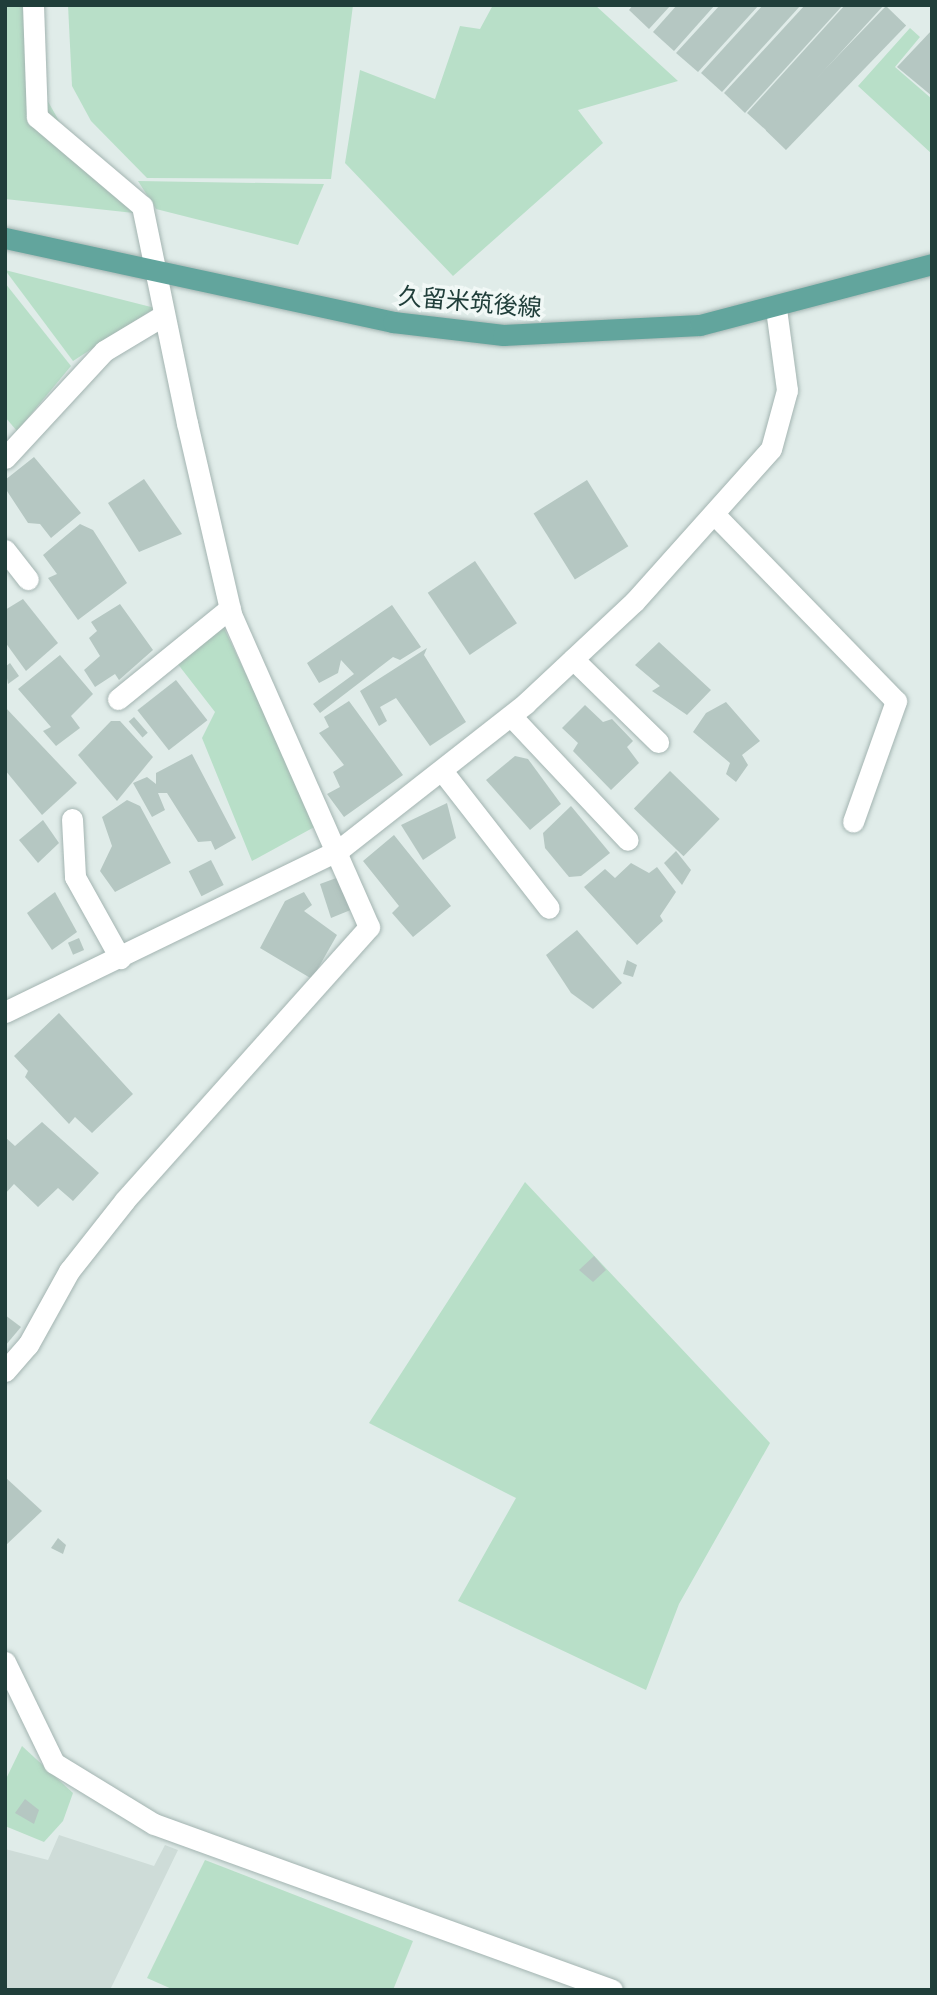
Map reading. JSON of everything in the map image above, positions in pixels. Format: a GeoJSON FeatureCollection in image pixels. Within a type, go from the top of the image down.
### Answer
{"type":"FeatureCollection","features":[{"type":"Feature","properties":{"kind":"main road","name":"久留米筑後線"},"geometry":{"type":"LineString","coordinates":[[5,238],[156,274],[393,322],[503,335],[699,325],[776,309],[932,264]]}},
{"type":"Feature","properties":{"kind":"street"},"geometry":{"type":"LineString","coordinates":[[5,1371],[28,1345],[69,1271],[125,1200],[369,927],[340,849],[230,608],[187,423],[142,206],[37,117],[33,5]]}},
{"type":"Feature","properties":{"kind":"street"},"geometry":{"type":"LineString","coordinates":[[5,1012],[340,849],[443,772],[511,716],[573,659],[716,516],[771,449],[787,390],[776,309]]}},
{"type":"Feature","properties":{"kind":"street"},"geometry":{"type":"LineString","coordinates":[[5,458],[104,351],[164,315]]}},
{"type":"Feature","properties":{"kind":"street"},"geometry":{"type":"LineString","coordinates":[[716,516],[896,701],[853,822]]}},
{"type":"Feature","properties":{"kind":"street"},"geometry":{"type":"LineString","coordinates":[[5,550],[28,579]]}},
{"type":"Feature","properties":{"kind":"street"},"geometry":{"type":"LineString","coordinates":[[118,699],[230,608]]}},
{"type":"Feature","properties":{"kind":"street"},"geometry":{"type":"LineString","coordinates":[[573,659],[658,742]]}},
{"type":"Feature","properties":{"kind":"street"},"geometry":{"type":"LineString","coordinates":[[511,716],[628,841]]}},
{"type":"Feature","properties":{"kind":"street"},"geometry":{"type":"LineString","coordinates":[[443,772],[549,908]]}},
{"type":"Feature","properties":{"kind":"street"},"geometry":{"type":"LineString","coordinates":[[72,819],[75,877],[120,958]]}},
{"type":"Feature","properties":{"kind":"street"},"geometry":{"type":"LineString","coordinates":[[5,1662],[54,1763],[154,1824],[612,1990]]}},
{"type":"Feature","properties":{"kind":"shaded area"},"geometry":{"type":"Polygon","coordinates":[[[59,1835],[154,1866],[165,1845],[178,1850],[110,1990],[5,1990],[5,1849],[48,1860],[59,1835]]]}},
{"type":"Feature","properties":{"kind":"green space"},"geometry":{"type":"Polygon","coordinates":[[[5,5],[27,5],[46,98],[63,128],[134,213],[5,199],[5,5]]]}},
{"type":"Feature","properties":{"kind":"green space"},"geometry":{"type":"Polygon","coordinates":[[[68,5],[353,5],[331,179],[147,178],[91,121],[72,86],[68,5]]]}},
{"type":"Feature","properties":{"kind":"green space"},"geometry":{"type":"Polygon","coordinates":[[[493,5],[595,5],[678,81],[578,110],[603,143],[453,276],[345,163],[360,70],[435,99],[460,26],[480,29],[493,5]]]}},
{"type":"Feature","properties":{"kind":"green space"},"geometry":{"type":"Polygon","coordinates":[[[910,28],[920,37],[895,67],[932,99],[932,154],[858,86],[910,28]]]}},
{"type":"Feature","properties":{"kind":"green space"},"geometry":{"type":"Polygon","coordinates":[[[138,181],[324,184],[298,245],[156,209],[138,181]]]}},
{"type":"Feature","properties":{"kind":"green space"},"geometry":{"type":"Polygon","coordinates":[[[5,270],[155,308],[73,361],[5,270]]]}},
{"type":"Feature","properties":{"kind":"green space"},"geometry":{"type":"Polygon","coordinates":[[[5,283],[71,366],[17,431],[5,417],[5,283]]]}},
{"type":"Feature","properties":{"kind":"green space"},"geometry":{"type":"Polygon","coordinates":[[[222,624],[318,825],[252,861],[202,738],[215,712],[177,663],[222,624]]]}},
{"type":"Feature","properties":{"kind":"green space"},"geometry":{"type":"Polygon","coordinates":[[[525,1182],[770,1443],[679,1604],[646,1690],[458,1601],[516,1498],[369,1423],[525,1182]]]}},
{"type":"Feature","properties":{"kind":"green space"},"geometry":{"type":"Polygon","coordinates":[[[22,1746],[73,1793],[63,1821],[44,1842],[5,1826],[5,1781],[22,1746]]]}},
{"type":"Feature","properties":{"kind":"green space"},"geometry":{"type":"Polygon","coordinates":[[[205,1860],[413,1941],[393,1990],[174,1990],[147,1978],[205,1860]]]}},
{"type":"Feature","properties":{"kind":"building"},"geometry":{"type":"Polygon","coordinates":[[[633,5],[671,5],[649,29],[629,10],[633,5]]]}},
{"type":"Feature","properties":{"kind":"building"},"geometry":{"type":"Polygon","coordinates":[[[677,5],[715,5],[674,51],[653,32],[677,5]]]}},
{"type":"Feature","properties":{"kind":"building"},"geometry":{"type":"Polygon","coordinates":[[[720,5],[759,5],[698,72],[676,53],[720,5]]]}},
{"type":"Feature","properties":{"kind":"building"},"geometry":{"type":"Polygon","coordinates":[[[763,5],[801,5],[722,92],[701,73],[763,5]]]}},
{"type":"Feature","properties":{"kind":"building"},"geometry":{"type":"Polygon","coordinates":[[[805,5],[843,5],[745,113],[724,93],[805,5]]]}},
{"type":"Feature","properties":{"kind":"building"},"geometry":{"type":"Polygon","coordinates":[[[845,5],[884,5],[768,132],[747,113],[845,5]]]}},
{"type":"Feature","properties":{"kind":"building"},"geometry":{"type":"Polygon","coordinates":[[[886,6],[906,25],[786,150],[766,130],[886,6]]]}},
{"type":"Feature","properties":{"kind":"building"},"geometry":{"type":"Polygon","coordinates":[[[932,30],[932,96],[897,67],[932,30]]]}},
{"type":"Feature","properties":{"kind":"building"},"geometry":{"type":"Polygon","coordinates":[[[34,457],[81,513],[51,538],[40,524],[28,523],[5,488],[5,480],[34,457]]]}},
{"type":"Feature","properties":{"kind":"building"},"geometry":{"type":"Polygon","coordinates":[[[144,479],[182,534],[139,552],[108,503],[144,479]]]}},
{"type":"Feature","properties":{"kind":"building"},"geometry":{"type":"Polygon","coordinates":[[[587,480],[628,546],[575,580],[534,513],[587,480]]]}},
{"type":"Feature","properties":{"kind":"building"},"geometry":{"type":"Polygon","coordinates":[[[80,524],[93,530],[127,583],[78,620],[48,578],[57,574],[43,555],[80,524]]]}},
{"type":"Feature","properties":{"kind":"building"},"geometry":{"type":"Polygon","coordinates":[[[475,561],[517,623],[470,655],[428,593],[475,561]]]}},
{"type":"Feature","properties":{"kind":"building"},"geometry":{"type":"Polygon","coordinates":[[[23,599],[58,643],[26,671],[5,642],[5,610],[23,599]]]}},
{"type":"Feature","properties":{"kind":"building"},"geometry":{"type":"Polygon","coordinates":[[[120,604],[153,650],[119,680],[115,674],[95,687],[84,670],[100,656],[89,638],[97,631],[91,622],[120,604]]]}},
{"type":"Feature","properties":{"kind":"building"},"geometry":{"type":"Polygon","coordinates":[[[392,605],[421,647],[400,660],[393,657],[320,713],[313,704],[354,674],[341,660],[338,673],[319,683],[307,663],[392,605]]]}},
{"type":"Feature","properties":{"kind":"building"},"geometry":{"type":"Polygon","coordinates":[[[659,642],[711,690],[687,715],[652,691],[660,686],[635,665],[659,642]]]}},
{"type":"Feature","properties":{"kind":"building"},"geometry":{"type":"Polygon","coordinates":[[[427,648],[424,655],[466,722],[430,746],[396,698],[380,707],[387,721],[379,726],[360,691],[427,648]]]}},
{"type":"Feature","properties":{"kind":"building"},"geometry":{"type":"Polygon","coordinates":[[[60,655],[93,694],[71,716],[80,728],[56,746],[43,731],[51,727],[18,689],[60,655]]]}},
{"type":"Feature","properties":{"kind":"building"},"geometry":{"type":"Polygon","coordinates":[[[10,663],[19,676],[8,684],[5,667],[10,663]]]}},
{"type":"Feature","properties":{"kind":"building"},"geometry":{"type":"Polygon","coordinates":[[[176,680],[207,720],[169,750],[137,710],[176,680]]]}},
{"type":"Feature","properties":{"kind":"building"},"geometry":{"type":"Polygon","coordinates":[[[349,701],[403,775],[344,817],[327,794],[340,787],[333,772],[344,765],[319,733],[329,727],[324,717],[349,701]]]}},
{"type":"Feature","properties":{"kind":"building"},"geometry":{"type":"Polygon","coordinates":[[[726,702],[760,741],[742,755],[748,765],[736,782],[726,774],[730,763],[693,732],[706,713],[726,702]]]}},
{"type":"Feature","properties":{"kind":"building"},"geometry":{"type":"Polygon","coordinates":[[[585,705],[603,722],[612,719],[633,741],[627,747],[639,763],[611,790],[573,751],[578,743],[562,728],[585,705]]]}},
{"type":"Feature","properties":{"kind":"building"},"geometry":{"type":"Polygon","coordinates":[[[5,707],[77,783],[42,815],[5,770],[5,707]]]}},
{"type":"Feature","properties":{"kind":"building"},"geometry":{"type":"Polygon","coordinates":[[[134,717],[148,733],[142,737],[129,722],[134,717]]]}},
{"type":"Feature","properties":{"kind":"building"},"geometry":{"type":"Polygon","coordinates":[[[111,721],[120,721],[153,757],[117,801],[78,755],[111,721]]]}},
{"type":"Feature","properties":{"kind":"building"},"geometry":{"type":"Polygon","coordinates":[[[192,754],[236,838],[215,850],[211,841],[198,842],[167,793],[158,793],[165,810],[152,817],[133,783],[147,777],[156,784],[156,773],[192,754]]]}},
{"type":"Feature","properties":{"kind":"building"},"geometry":{"type":"Polygon","coordinates":[[[515,756],[528,759],[561,804],[530,830],[486,780],[515,756]]]}},
{"type":"Feature","properties":{"kind":"building"},"geometry":{"type":"Polygon","coordinates":[[[670,771],[720,819],[684,856],[634,808],[670,771]]]}},
{"type":"Feature","properties":{"kind":"building"},"geometry":{"type":"Polygon","coordinates":[[[127,800],[140,806],[171,863],[115,892],[100,871],[112,846],[102,817],[127,800]]]}},
{"type":"Feature","properties":{"kind":"building"},"geometry":{"type":"Polygon","coordinates":[[[447,803],[456,838],[423,860],[401,825],[447,803]]]}},
{"type":"Feature","properties":{"kind":"building"},"geometry":{"type":"Polygon","coordinates":[[[571,806],[610,853],[581,876],[569,877],[545,848],[543,833],[571,806]]]}},
{"type":"Feature","properties":{"kind":"building"},"geometry":{"type":"Polygon","coordinates":[[[43,820],[59,843],[38,863],[19,840],[43,820]]]}},
{"type":"Feature","properties":{"kind":"building"},"geometry":{"type":"Polygon","coordinates":[[[394,835],[451,906],[413,937],[392,913],[399,906],[363,861],[394,835]]]}},
{"type":"Feature","properties":{"kind":"building"},"geometry":{"type":"Polygon","coordinates":[[[676,851],[691,870],[682,885],[664,863],[676,851]]]}},
{"type":"Feature","properties":{"kind":"building"},"geometry":{"type":"Polygon","coordinates":[[[211,860],[224,885],[201,896],[189,871],[211,860]]]}},
{"type":"Feature","properties":{"kind":"building"},"geometry":{"type":"Polygon","coordinates":[[[631,863],[649,873],[657,867],[676,892],[660,916],[663,921],[637,945],[584,887],[605,869],[615,878],[631,863]]]}},
{"type":"Feature","properties":{"kind":"building"},"geometry":{"type":"Polygon","coordinates":[[[339,877],[353,909],[331,918],[320,884],[339,877]]]}},
{"type":"Feature","properties":{"kind":"building"},"geometry":{"type":"Polygon","coordinates":[[[55,892],[77,932],[52,950],[27,913],[55,892]]]}},
{"type":"Feature","properties":{"kind":"building"},"geometry":{"type":"Polygon","coordinates":[[[304,892],[312,905],[304,911],[337,935],[312,979],[260,948],[285,901],[304,892]]]}},
{"type":"Feature","properties":{"kind":"building"},"geometry":{"type":"Polygon","coordinates":[[[577,930],[622,983],[593,1009],[571,993],[546,955],[577,930]]]}},
{"type":"Feature","properties":{"kind":"building"},"geometry":{"type":"Polygon","coordinates":[[[79,938],[84,950],[73,955],[68,943],[79,938]]]}},
{"type":"Feature","properties":{"kind":"building"},"geometry":{"type":"Polygon","coordinates":[[[627,960],[637,965],[633,977],[623,974],[627,960]]]}},
{"type":"Feature","properties":{"kind":"building"},"geometry":{"type":"Polygon","coordinates":[[[59,1013],[133,1094],[92,1133],[75,1117],[69,1124],[25,1077],[28,1071],[14,1056],[59,1013]]]}},
{"type":"Feature","properties":{"kind":"building"},"geometry":{"type":"Polygon","coordinates":[[[42,1122],[99,1173],[73,1201],[58,1188],[38,1207],[14,1184],[5,1194],[5,1137],[15,1146],[42,1122]]]}},
{"type":"Feature","properties":{"kind":"building"},"geometry":{"type":"Polygon","coordinates":[[[594,1256],[606,1270],[593,1282],[579,1270],[594,1256]]]}},
{"type":"Feature","properties":{"kind":"building"},"geometry":{"type":"Polygon","coordinates":[[[5,1315],[21,1327],[5,1346],[5,1315]]]}},
{"type":"Feature","properties":{"kind":"building"},"geometry":{"type":"Polygon","coordinates":[[[5,1477],[42,1511],[5,1546],[5,1477]]]}},
{"type":"Feature","properties":{"kind":"building"},"geometry":{"type":"Polygon","coordinates":[[[58,1538],[66,1545],[63,1554],[51,1548],[58,1538]]]}},
{"type":"Feature","properties":{"kind":"building"},"geometry":{"type":"Polygon","coordinates":[[[25,1799],[39,1810],[34,1824],[15,1813],[25,1799]]]}}]}
